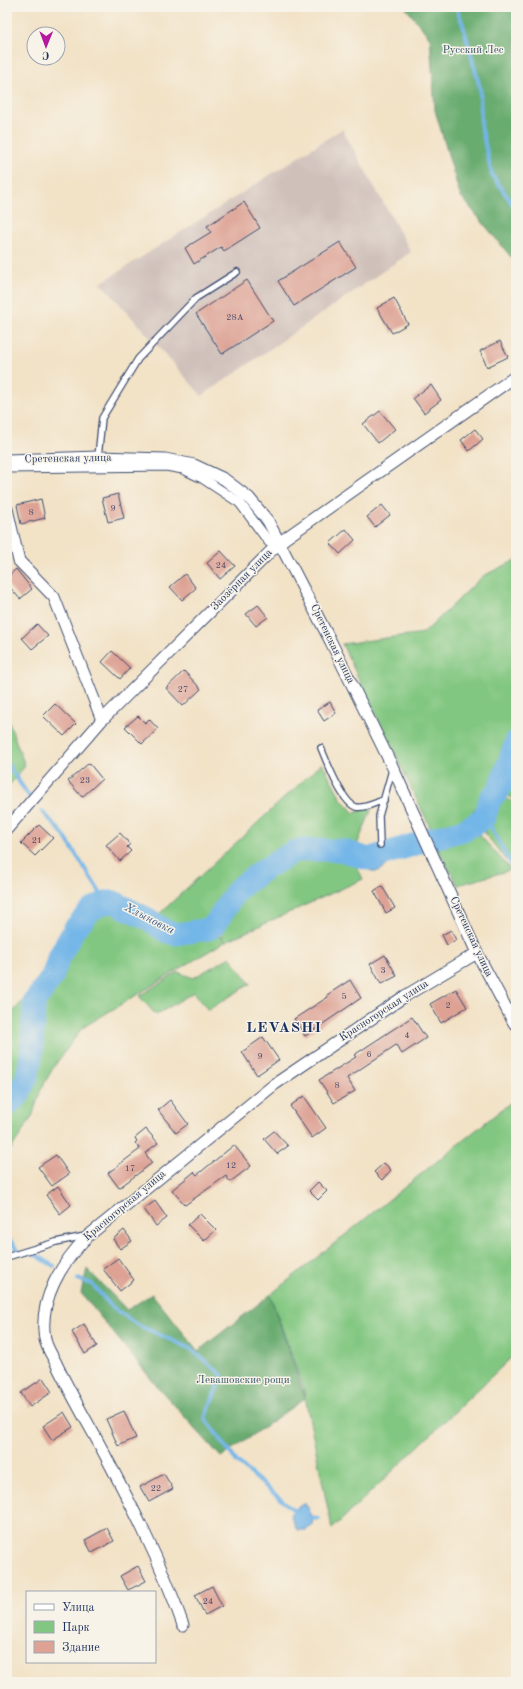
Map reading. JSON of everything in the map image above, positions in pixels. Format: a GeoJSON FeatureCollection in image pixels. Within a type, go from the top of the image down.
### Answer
{"type":"FeatureCollection","features":[{"type":"Feature","properties":{"kind":"street","name":"Заозёрная улица"},"geometry":{"type":"LineString","coordinates":[[7,829],[102,720],[280,542],[516,376]]}},
{"type":"Feature","properties":{"kind":"street","name":"Сретенская улица"},"geometry":{"type":"LineString","coordinates":[[7,460],[98,457],[165,459],[194,464],[224,479],[249,498],[268,521],[280,542],[393,768],[477,953],[514,1023]]}},
{"type":"Feature","properties":{"kind":"street"},"geometry":{"type":"LineString","coordinates":[[7,468],[166,466],[183,469],[202,478],[240,503],[269,542]]}},
{"type":"Feature","properties":{"kind":"street"},"geometry":{"type":"LineString","coordinates":[[7,509],[19,561],[54,597],[102,720]]}},
{"type":"Feature","properties":{"kind":"street","name":"Красногорская улица"},"geometry":{"type":"LineString","coordinates":[[183,1625],[173,1595],[149,1545],[96,1440],[67,1387],[45,1340],[45,1305],[65,1262],[88,1236],[275,1084],[405,996],[477,953]]}},
{"type":"Feature","properties":{"kind":"lane"},"geometry":{"type":"LineString","coordinates":[[98,457],[102,418],[138,359],[196,298],[237,272]]}},
{"type":"Feature","properties":{"kind":"lane"},"geometry":{"type":"LineString","coordinates":[[321,748],[346,801],[356,807],[367,806],[384,800]]}},
{"type":"Feature","properties":{"kind":"lane"},"geometry":{"type":"LineString","coordinates":[[380,845],[379,816],[393,768]]}},
{"type":"Feature","properties":{"kind":"lane"},"geometry":{"type":"LineString","coordinates":[[7,1257],[56,1242],[88,1236]]}},
{"type":"Feature","properties":{"kind":"shaded area"},"geometry":{"type":"Polygon","coordinates":[[[342,129],[411,252],[202,396],[101,283],[342,129]]]}},
{"type":"Feature","properties":{"kind":"green space","name":"Русский Лес"},"geometry":{"type":"Polygon","coordinates":[[[405,7],[516,7],[516,263],[460,195],[435,110],[430,38],[405,7]]]}},
{"type":"Feature","properties":{"kind":"green space"},"geometry":{"type":"Polygon","coordinates":[[[516,560],[516,715],[502,773],[468,818],[431,829],[342,644],[424,633],[483,576],[516,560]]]}},
{"type":"Feature","properties":{"kind":"green space"},"geometry":{"type":"Polygon","coordinates":[[[7,717],[25,766],[7,788],[7,717]]]}},
{"type":"Feature","properties":{"kind":"green space"},"geometry":{"type":"Polygon","coordinates":[[[516,760],[516,800],[503,793],[516,760]]]}},
{"type":"Feature","properties":{"kind":"green space"},"geometry":{"type":"Polygon","coordinates":[[[322,763],[342,800],[354,813],[373,806],[357,845],[291,848],[234,886],[212,921],[168,925],[157,916],[322,763]]]}},
{"type":"Feature","properties":{"kind":"green space"},"geometry":{"type":"Polygon","coordinates":[[[501,795],[516,804],[516,865],[506,860],[484,832],[485,816],[501,795]]]}},
{"type":"Feature","properties":{"kind":"green space"},"geometry":{"type":"Polygon","coordinates":[[[477,832],[511,870],[458,885],[433,841],[477,832]]]}},
{"type":"Feature","properties":{"kind":"green space"},"geometry":{"type":"Polygon","coordinates":[[[309,853],[352,857],[363,879],[224,942],[82,1028],[55,1065],[41,1089],[32,1117],[7,1155],[7,1017],[22,1002],[58,951],[70,938],[88,921],[110,907],[172,942],[215,930],[224,941],[220,930],[230,908],[240,892],[257,877],[267,871],[309,853]]]}},
{"type":"Feature","properties":{"kind":"green space"},"geometry":{"type":"Polygon","coordinates":[[[230,957],[250,984],[208,1010],[194,992],[156,1015],[139,996],[178,972],[193,978],[230,957]]]}},
{"type":"Feature","properties":{"kind":"green space"},"geometry":{"type":"Polygon","coordinates":[[[516,1098],[516,1353],[332,1529],[303,1387],[270,1295],[516,1098]]]}},
{"type":"Feature","properties":{"kind":"green space","name":"Левашовские рощи"},"geometry":{"type":"Polygon","coordinates":[[[87,1269],[127,1310],[152,1294],[198,1351],[270,1295],[305,1398],[221,1457],[155,1384],[81,1293],[87,1269]]]}},
{"type":"Feature","properties":{"kind":"water"},"geometry":{"type":"Polygon","coordinates":[[[389,850],[398,850],[404,860],[390,858],[386,865],[379,871],[369,870],[365,862],[360,862],[360,856],[379,854],[389,850]]]}},
{"type":"Feature","properties":{"kind":"water"},"geometry":{"type":"Polygon","coordinates":[[[306,1504],[313,1518],[312,1525],[306,1530],[297,1530],[290,1514],[296,1508],[306,1504]]]}},
{"type":"Feature","properties":{"kind":"building"},"geometry":{"type":"Polygon","coordinates":[[[244,202],[260,228],[224,251],[221,247],[194,264],[185,248],[211,232],[207,226],[244,202]]]}},
{"type":"Feature","properties":{"kind":"building"},"geometry":{"type":"Polygon","coordinates":[[[340,242],[356,267],[294,306],[278,281],[340,242]]]}},
{"type":"Feature","properties":{"kind":"building"},"geometry":{"type":"Polygon","coordinates":[[[247,280],[273,321],[222,354],[196,314],[247,280]]]}},
{"type":"Feature","properties":{"kind":"building"},"geometry":{"type":"Polygon","coordinates":[[[394,298],[408,324],[392,333],[377,308],[394,298]]]}},
{"type":"Feature","properties":{"kind":"building"},"geometry":{"type":"Polygon","coordinates":[[[500,341],[508,357],[487,367],[480,351],[500,341]]]}},
{"type":"Feature","properties":{"kind":"building"},"geometry":{"type":"Polygon","coordinates":[[[431,385],[441,400],[424,413],[413,398],[431,385]]]}},
{"type":"Feature","properties":{"kind":"building"},"geometry":{"type":"Polygon","coordinates":[[[380,411],[395,429],[378,443],[363,424],[380,411]]]}},
{"type":"Feature","properties":{"kind":"building"},"geometry":{"type":"Polygon","coordinates":[[[475,429],[483,439],[469,451],[461,440],[475,429]]]}},
{"type":"Feature","properties":{"kind":"building"},"geometry":{"type":"Polygon","coordinates":[[[118,494],[124,518],[108,522],[102,498],[118,494]]]}},
{"type":"Feature","properties":{"kind":"building"},"geometry":{"type":"Polygon","coordinates":[[[41,499],[45,518],[21,524],[17,505],[41,499]]]}},
{"type":"Feature","properties":{"kind":"building"},"geometry":{"type":"Polygon","coordinates":[[[382,505],[390,515],[375,527],[367,517],[382,505]]]}},
{"type":"Feature","properties":{"kind":"building"},"geometry":{"type":"Polygon","coordinates":[[[346,529],[355,540],[340,554],[330,543],[346,529]]]}},
{"type":"Feature","properties":{"kind":"building"},"geometry":{"type":"Polygon","coordinates":[[[221,551],[235,566],[220,579],[207,563],[221,551]]]}},
{"type":"Feature","properties":{"kind":"building"},"geometry":{"type":"Polygon","coordinates":[[[16,569],[32,589],[20,599],[7,584],[7,577],[16,569]]]}},
{"type":"Feature","properties":{"kind":"building"},"geometry":{"type":"Polygon","coordinates":[[[185,574],[196,588],[182,600],[170,587],[185,574]]]}},
{"type":"Feature","properties":{"kind":"building"},"geometry":{"type":"Polygon","coordinates":[[[258,605],[268,617],[256,626],[246,614],[258,605]]]}},
{"type":"Feature","properties":{"kind":"building"},"geometry":{"type":"Polygon","coordinates":[[[37,624],[48,636],[32,649],[22,638],[37,624]]]}},
{"type":"Feature","properties":{"kind":"building"},"geometry":{"type":"Polygon","coordinates":[[[112,651],[130,668],[120,679],[102,662],[112,651]]]}},
{"type":"Feature","properties":{"kind":"building"},"geometry":{"type":"Polygon","coordinates":[[[184,671],[201,689],[183,706],[166,688],[184,671]]]}},
{"type":"Feature","properties":{"kind":"building"},"geometry":{"type":"Polygon","coordinates":[[[330,702],[336,713],[324,721],[317,710],[330,702]]]}},
{"type":"Feature","properties":{"kind":"building"},"geometry":{"type":"Polygon","coordinates":[[[55,704],[76,724],[64,736],[43,716],[55,704]]]}},
{"type":"Feature","properties":{"kind":"building"},"geometry":{"type":"Polygon","coordinates":[[[138,716],[145,723],[149,719],[158,729],[142,744],[125,727],[138,716]]]}},
{"type":"Feature","properties":{"kind":"building"},"geometry":{"type":"Polygon","coordinates":[[[89,763],[102,779],[82,797],[68,781],[89,763]]]}},
{"type":"Feature","properties":{"kind":"building"},"geometry":{"type":"Polygon","coordinates":[[[39,825],[53,838],[35,856],[21,843],[39,825]]]}},
{"type":"Feature","properties":{"kind":"building"},"geometry":{"type":"Polygon","coordinates":[[[120,833],[130,844],[127,847],[131,851],[120,861],[106,845],[120,833]]]}},
{"type":"Feature","properties":{"kind":"building"},"geometry":{"type":"Polygon","coordinates":[[[382,886],[395,908],[386,913],[374,891],[382,886]]]}},
{"type":"Feature","properties":{"kind":"building"},"geometry":{"type":"Polygon","coordinates":[[[451,930],[456,940],[447,945],[442,935],[451,930]]]}},
{"type":"Feature","properties":{"kind":"building"},"geometry":{"type":"Polygon","coordinates":[[[385,955],[397,976],[381,984],[370,964],[385,955]]]}},
{"type":"Feature","properties":{"kind":"building"},"geometry":{"type":"Polygon","coordinates":[[[350,980],[361,998],[305,1036],[294,1019],[328,997],[327,995],[350,980]]]}},
{"type":"Feature","properties":{"kind":"building"},"geometry":{"type":"Polygon","coordinates":[[[456,989],[467,1007],[441,1023],[430,1004],[456,989]]]}},
{"type":"Feature","properties":{"kind":"building"},"geometry":{"type":"Polygon","coordinates":[[[412,1017],[426,1038],[402,1054],[396,1045],[347,1078],[355,1091],[334,1103],[319,1080],[356,1057],[354,1055],[412,1017]]]}},
{"type":"Feature","properties":{"kind":"building"},"geometry":{"type":"Polygon","coordinates":[[[263,1037],[279,1060],[257,1075],[242,1052],[263,1037]]]}},
{"type":"Feature","properties":{"kind":"building"},"geometry":{"type":"Polygon","coordinates":[[[304,1096],[326,1128],[312,1138],[290,1106],[304,1096]]]}},
{"type":"Feature","properties":{"kind":"building"},"geometry":{"type":"Polygon","coordinates":[[[170,1100],[188,1124],[176,1133],[158,1110],[170,1100]]]}},
{"type":"Feature","properties":{"kind":"building"},"geometry":{"type":"Polygon","coordinates":[[[146,1129],[158,1143],[145,1153],[152,1163],[119,1188],[108,1173],[140,1149],[135,1143],[137,1141],[135,1138],[146,1129]]]}},
{"type":"Feature","properties":{"kind":"building"},"geometry":{"type":"Polygon","coordinates":[[[274,1131],[288,1146],[277,1154],[264,1139],[274,1131]]]}},
{"type":"Feature","properties":{"kind":"building"},"geometry":{"type":"Polygon","coordinates":[[[234,1145],[251,1166],[230,1182],[226,1176],[185,1205],[172,1190],[194,1172],[197,1175],[234,1145]]]}},
{"type":"Feature","properties":{"kind":"building"},"geometry":{"type":"Polygon","coordinates":[[[56,1155],[69,1174],[52,1186],[38,1167],[56,1155]]]}},
{"type":"Feature","properties":{"kind":"building"},"geometry":{"type":"Polygon","coordinates":[[[384,1163],[391,1170],[382,1180],[374,1172],[384,1163]]]}},
{"type":"Feature","properties":{"kind":"building"},"geometry":{"type":"Polygon","coordinates":[[[318,1182],[327,1191],[318,1200],[309,1191],[318,1182]]]}},
{"type":"Feature","properties":{"kind":"building"},"geometry":{"type":"Polygon","coordinates":[[[58,1186],[71,1205],[60,1214],[46,1195],[58,1186]]]}},
{"type":"Feature","properties":{"kind":"building"},"geometry":{"type":"Polygon","coordinates":[[[155,1201],[167,1218],[156,1226],[144,1209],[155,1201]]]}},
{"type":"Feature","properties":{"kind":"building"},"geometry":{"type":"Polygon","coordinates":[[[200,1214],[216,1230],[204,1241],[188,1225],[200,1214]]]}},
{"type":"Feature","properties":{"kind":"building"},"geometry":{"type":"Polygon","coordinates":[[[124,1230],[132,1241],[120,1249],[113,1239],[124,1230]]]}},
{"type":"Feature","properties":{"kind":"building"},"geometry":{"type":"Polygon","coordinates":[[[118,1258],[134,1280],[120,1291],[103,1269],[118,1258]]]}},
{"type":"Feature","properties":{"kind":"building"},"geometry":{"type":"Polygon","coordinates":[[[84,1324],[97,1346],[85,1354],[72,1332],[84,1324]]]}},
{"type":"Feature","properties":{"kind":"building"},"geometry":{"type":"Polygon","coordinates":[[[43,1378],[52,1392],[30,1407],[21,1393],[43,1378]]]}},
{"type":"Feature","properties":{"kind":"building"},"geometry":{"type":"Polygon","coordinates":[[[124,1411],[136,1438],[118,1446],[106,1419],[124,1411]]]}},
{"type":"Feature","properties":{"kind":"building"},"geometry":{"type":"Polygon","coordinates":[[[64,1412],[73,1427],[52,1440],[43,1426],[64,1412]]]}},
{"type":"Feature","properties":{"kind":"building"},"geometry":{"type":"Polygon","coordinates":[[[164,1474],[173,1489],[149,1502],[140,1487],[164,1474]]]}},
{"type":"Feature","properties":{"kind":"building"},"geometry":{"type":"Polygon","coordinates":[[[107,1528],[114,1541],[92,1553],[85,1540],[107,1528]]]}},
{"type":"Feature","properties":{"kind":"building"},"geometry":{"type":"Polygon","coordinates":[[[138,1566],[146,1581],[128,1590],[120,1576],[138,1566]]]}},
{"type":"Feature","properties":{"kind":"building"},"geometry":{"type":"Polygon","coordinates":[[[212,1586],[222,1606],[205,1615],[195,1595],[212,1586]]]}},
{"type":"Feature","properties":{"kind":"waterway"},"geometry":{"type":"LineString","coordinates":[[456,7],[463,25],[480,88],[481,126],[492,175],[516,209]]}},
{"type":"Feature","properties":{"kind":"waterway","name":"Хлыновка"},"geometry":{"type":"LineString","coordinates":[[430,839],[464,830],[485,816],[490,799],[499,790],[516,742]]}},
{"type":"Feature","properties":{"kind":"waterway"},"geometry":{"type":"LineString","coordinates":[[7,764],[31,799]]}},
{"type":"Feature","properties":{"kind":"waterway"},"geometry":{"type":"LineString","coordinates":[[42,811],[63,834],[106,902]]}},
{"type":"Feature","properties":{"kind":"waterway"},"geometry":{"type":"LineString","coordinates":[[485,816],[516,873]]}},
{"type":"Feature","properties":{"kind":"waterway","name":"Хлыновка"},"geometry":{"type":"LineString","coordinates":[[7,1105],[18,1096],[27,1077],[32,1051],[34,1002],[52,977],[59,957],[75,928],[92,909],[106,902],[114,902],[148,919],[167,932],[176,934],[209,929],[216,923],[238,889],[263,870],[293,852],[301,850],[341,850],[368,859],[416,844]]}},
{"type":"Feature","properties":{"kind":"waterway"},"geometry":{"type":"LineString","coordinates":[[7,1237],[18,1250]]}},
{"type":"Feature","properties":{"kind":"waterway"},"geometry":{"type":"LineString","coordinates":[[31,1252],[54,1266]]}},
{"type":"Feature","properties":{"kind":"waterway"},"geometry":{"type":"LineString","coordinates":[[78,1279],[92,1284],[111,1306],[136,1324],[191,1349],[222,1375],[205,1418],[237,1462],[297,1513]]}},
{"type":"Feature","properties":{"kind":"waterway"},"geometry":{"type":"LineString","coordinates":[[308,1518],[319,1519]]}},
{"type":"Feature","properties":{"kind":"district","name":"LEVASHI"},"geometry":{"type":"Point","coordinates":[284,1028]}}]}
